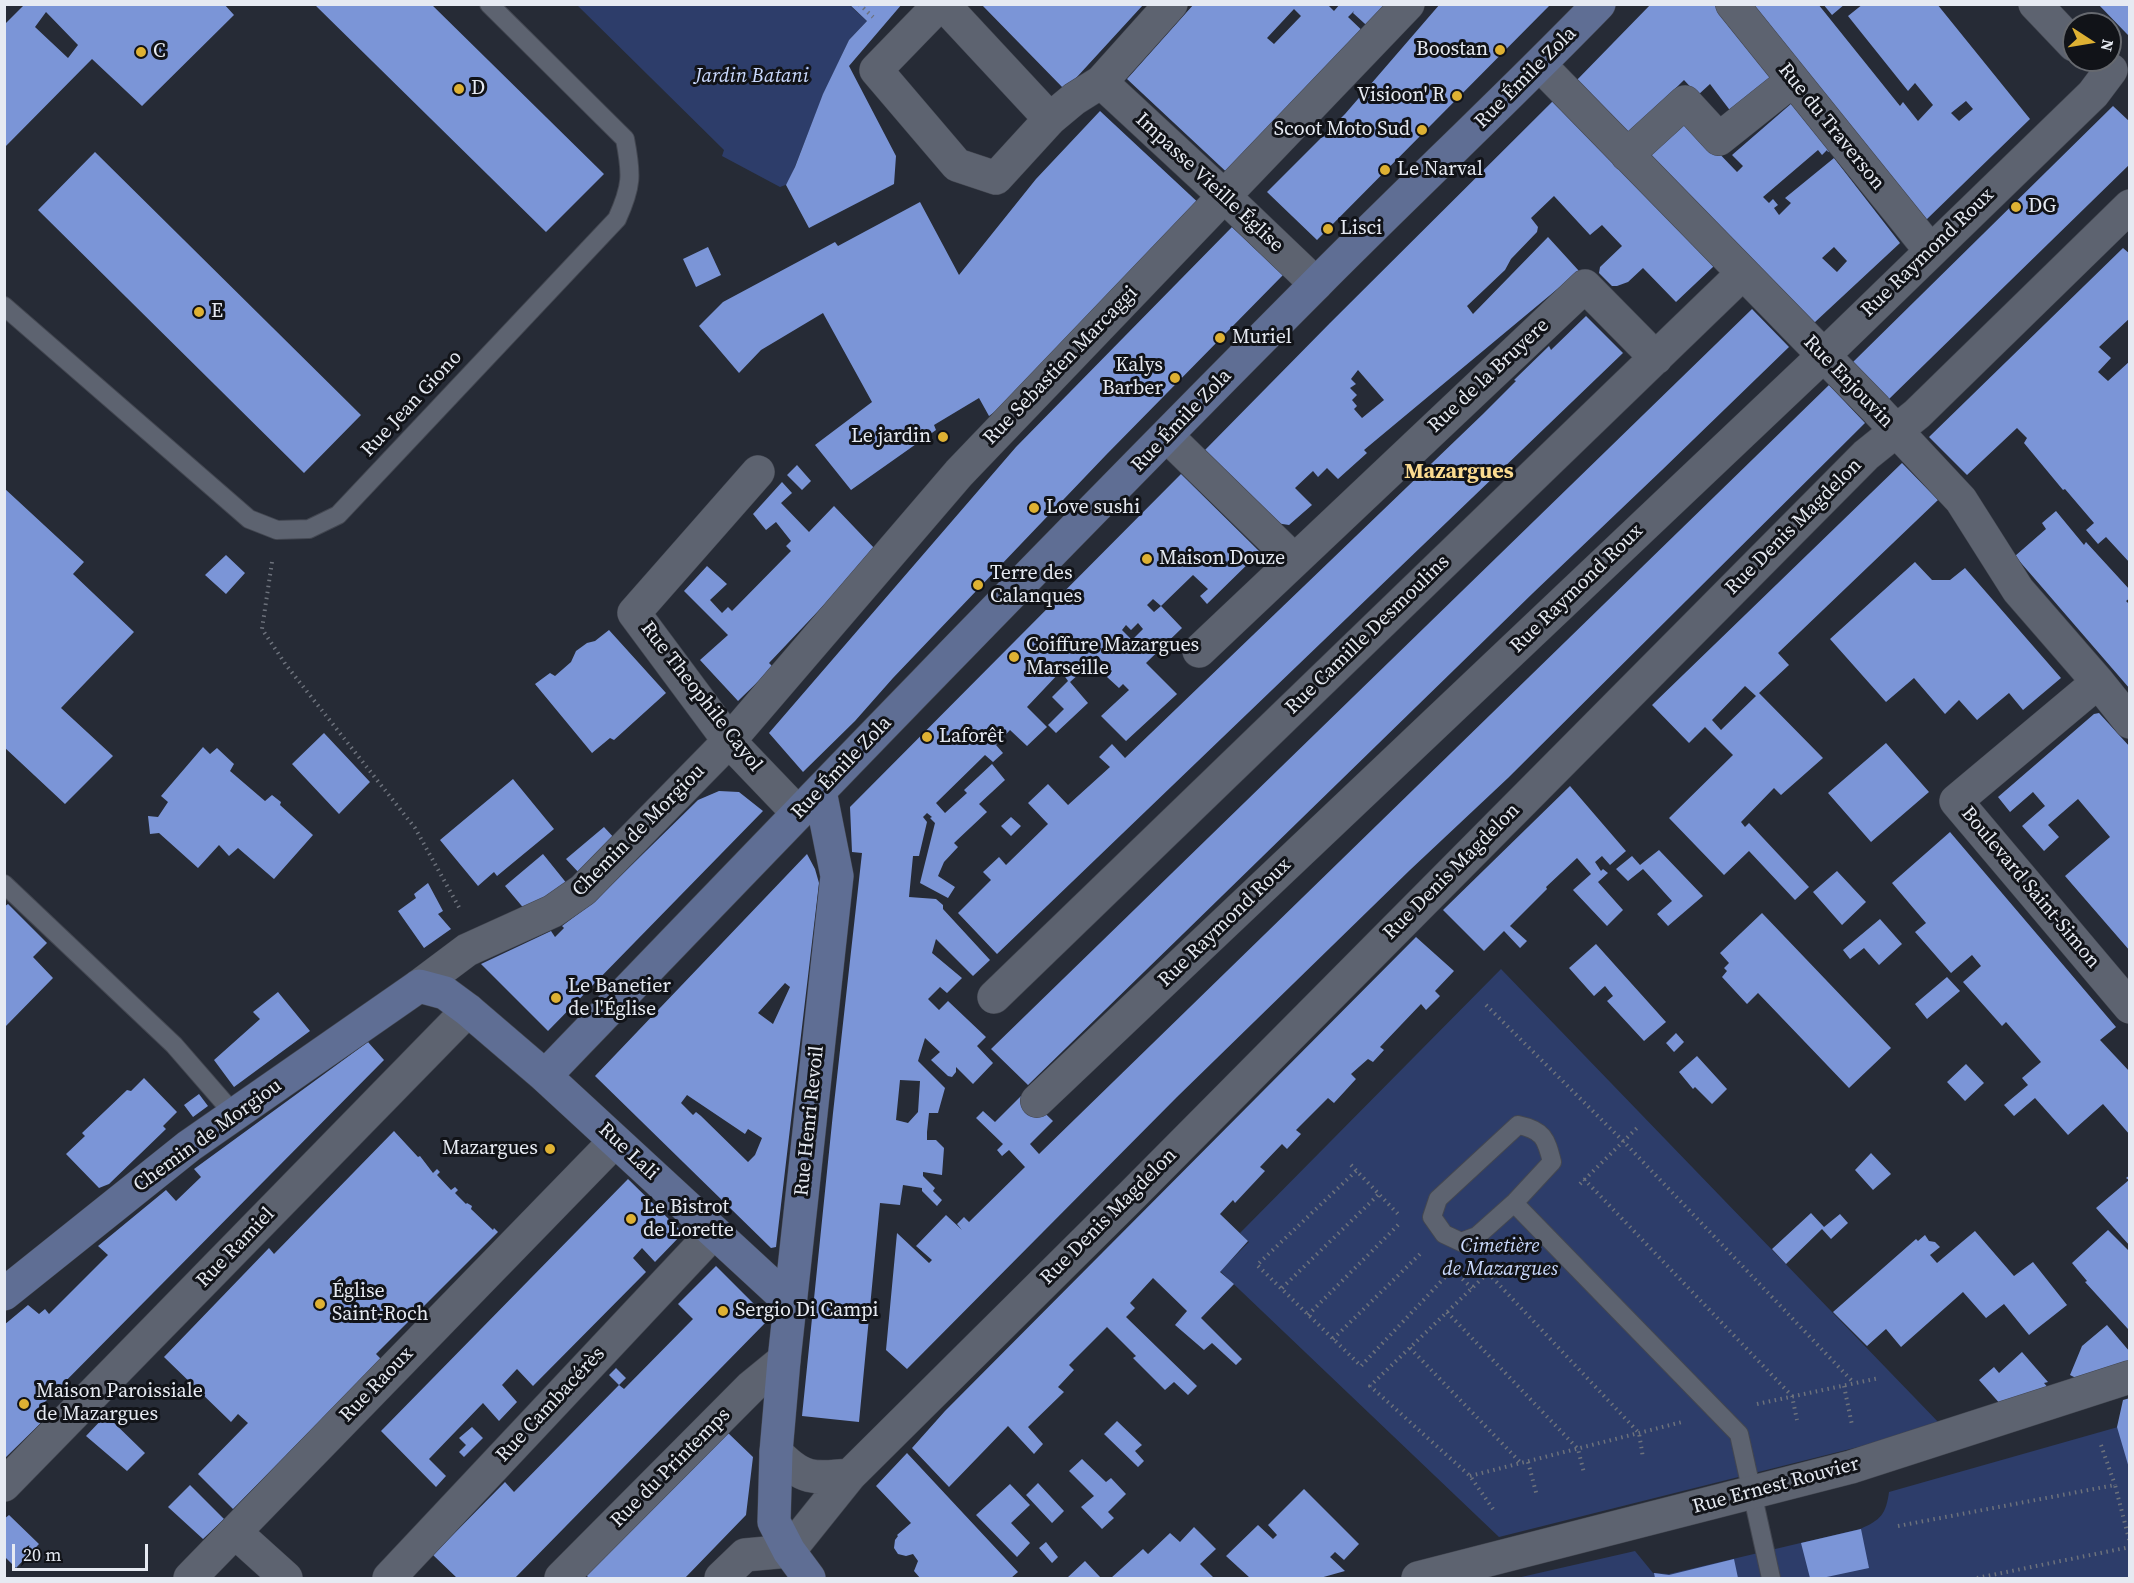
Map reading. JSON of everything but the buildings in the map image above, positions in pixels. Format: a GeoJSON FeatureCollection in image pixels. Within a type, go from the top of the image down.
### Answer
{"type":"FeatureCollection","features":[{"type":"Feature","properties":{"kind":"street"},"geometry":{"type":"LineString","coordinates":[[1050,119],[941,4],[876,70],[957,165],[996,178],[1050,119],[1101,82],[1171,4]]}},
{"type":"Feature","properties":{"kind":"street","name":"Rue Sebastien Marcaggi"},"geometry":{"type":"LineString","coordinates":[[729,741],[959,473],[1407,4]]}},
{"type":"Feature","properties":{"kind":"street","name":"Rue Émile Zola"},"geometry":{"type":"LineString","coordinates":[[546,1076],[809,802],[1316,284],[1540,65],[1599,4]]}},
{"type":"Feature","properties":{"kind":"street","name":"Rue du Traverson"},"geometry":{"type":"LineString","coordinates":[[1732,4],[1930,250]]}},
{"type":"Feature","properties":{"kind":"street"},"geometry":{"type":"LineString","coordinates":[[2035,4],[2062,32]]}},
{"type":"Feature","properties":{"kind":"street","name":"Rue Enjouvin"},"geometry":{"type":"LineString","coordinates":[[1540,65],[1896,431],[1960,500],[2018,590],[2130,722]]}},
{"type":"Feature","properties":{"kind":"street","name":"Rue Raymond Roux"},"geometry":{"type":"LineString","coordinates":[[1037,1101],[1822,356],[2092,94],[2110,72]]}},
{"type":"Feature","properties":{"kind":"street"},"geometry":{"type":"LineString","coordinates":[[1628,155],[1685,102],[1719,139],[1793,80]]}},
{"type":"Feature","properties":{"kind":"street","name":"Impasse Vieille Église"},"geometry":{"type":"LineString","coordinates":[[1101,82],[1224,195],[1316,284]]}},
{"type":"Feature","properties":{"kind":"street","name":"Rue Denis Magdelon"},"geometry":{"type":"LineString","coordinates":[[789,1551],[850,1475],[1866,455],[1917,414],[2124,221]]}},
{"type":"Feature","properties":{"kind":"street","name":"Rue Camille Desmoulins"},"geometry":{"type":"LineString","coordinates":[[994,997],[1742,274]]}},
{"type":"Feature","properties":{"kind":"street","name":"Rue de la Bruyere"},"geometry":{"type":"LineString","coordinates":[[1199,651],[1585,286],[1656,358]]}},
{"type":"Feature","properties":{"kind":"street"},"geometry":{"type":"LineString","coordinates":[[1167,436],[1294,560]]}},
{"type":"Feature","properties":{"kind":"street","name":"Rue Theophile Cayol"},"geometry":{"type":"LineString","coordinates":[[758,472],[634,613],[729,741],[809,802]]}},
{"type":"Feature","properties":{"kind":"street","name":"Boulevard Saint-Simon"},"geometry":{"type":"LineString","coordinates":[[2098,682],[1956,801],[2130,1006]]}},
{"type":"Feature","properties":{"kind":"street","name":"Chemin de Morgiou"},"geometry":{"type":"LineString","coordinates":[[4,1294],[189,1146],[467,950],[553,911],[584,890],[729,741]]}},
{"type":"Feature","properties":{"kind":"street","name":"Rue Henri Revoil"},"geometry":{"type":"LineString","coordinates":[[809,802],[837,876],[783,1359],[776,1452],[774,1522],[789,1551],[809,1578]]}},
{"type":"Feature","properties":{"kind":"street"},"geometry":{"type":"LineString","coordinates":[[419,986],[445,993],[546,1076]]}},
{"type":"Feature","properties":{"kind":"street","name":"Rue Ramiel"},"geometry":{"type":"LineString","coordinates":[[4,1485],[468,1010]]}},
{"type":"Feature","properties":{"kind":"street","name":"Rue Lali"},"geometry":{"type":"LineString","coordinates":[[546,1076],[790,1302]]}},
{"type":"Feature","properties":{"kind":"street","name":"Rue Raoux"},"geometry":{"type":"LineString","coordinates":[[190,1578],[615,1141]]}},
{"type":"Feature","properties":{"kind":"street","name":"Rue Cambacérès"},"geometry":{"type":"LineString","coordinates":[[389,1578],[714,1232]]}},
{"type":"Feature","properties":{"kind":"street","name":"Rue du Printemps"},"geometry":{"type":"LineString","coordinates":[[561,1578],[751,1387],[783,1359]]}},
{"type":"Feature","properties":{"kind":"street","name":"Rue Ernest Rouvier"},"geometry":{"type":"LineString","coordinates":[[1418,1578],[1851,1467],[2130,1377]]}},
{"type":"Feature","properties":{"kind":"street"},"geometry":{"type":"LineString","coordinates":[[776,1452],[789,1466],[810,1477],[850,1475]]}},
{"type":"Feature","properties":{"kind":"street"},"geometry":{"type":"LineString","coordinates":[[235,1533],[286,1578]]}},
{"type":"Feature","properties":{"kind":"street"},"geometry":{"type":"LineString","coordinates":[[721,1578],[745,1555],[789,1551]]}},
{"type":"Feature","properties":{"kind":"lane","name":"Rue Jean Giono"},"geometry":{"type":"LineString","coordinates":[[4,306],[249,519],[277,530],[309,529],[338,515],[617,219],[628,194],[630,166],[625,139],[489,4]]}},
{"type":"Feature","properties":{"kind":"lane"},"geometry":{"type":"LineString","coordinates":[[4,884],[174,1045],[234,1114]]}},
{"type":"Feature","properties":{"kind":"lane"},"geometry":{"type":"LineString","coordinates":[[1518,1125],[1536,1129],[1547,1143],[1552,1162],[1514,1203],[1477,1236],[1461,1242],[1444,1234],[1432,1217],[1438,1199],[1518,1125]]}},
{"type":"Feature","properties":{"kind":"lane"},"geometry":{"type":"LineString","coordinates":[[1514,1203],[1738,1434],[1771,1578]]}},
{"type":"Feature","properties":{"kind":"path"},"geometry":{"type":"LineString","coordinates":[[277,530],[262,628],[286,665],[415,828],[480,944]]}},
{"type":"Feature","properties":{"kind":"path"},"geometry":{"type":"LineString","coordinates":[[1486,1005],[1624,1142],[1854,1383]]}},
{"type":"Feature","properties":{"kind":"path"},"geometry":{"type":"LineString","coordinates":[[1547,1143],[1792,1396],[1797,1420]]}},
{"type":"Feature","properties":{"kind":"path"},"geometry":{"type":"LineString","coordinates":[[1356,1171],[1257,1265],[1361,1366],[1453,1269]]}},
{"type":"Feature","properties":{"kind":"path"},"geometry":{"type":"LineString","coordinates":[[1282,1288],[1379,1194]]}},
{"type":"Feature","properties":{"kind":"path"},"geometry":{"type":"LineString","coordinates":[[1308,1315],[1404,1219]]}},
{"type":"Feature","properties":{"kind":"path"},"geometry":{"type":"LineString","coordinates":[[1456,1240],[1639,1433],[1643,1458]]}},
{"type":"Feature","properties":{"kind":"path"},"geometry":{"type":"LineString","coordinates":[[1333,1340],[1421,1253]]}},
{"type":"Feature","properties":{"kind":"path"},"geometry":{"type":"LineString","coordinates":[[1447,1312],[1578,1449],[1584,1473]]}},
{"type":"Feature","properties":{"kind":"path"},"geometry":{"type":"LineString","coordinates":[[1410,1348],[1521,1464]]}},
{"type":"Feature","properties":{"kind":"path"},"geometry":{"type":"LineString","coordinates":[[1470,1476],[1718,1413],[1879,1378]]}},
{"type":"Feature","properties":{"kind":"path"},"geometry":{"type":"LineString","coordinates":[[1370,1386],[1470,1476],[1493,1509]]}},
{"type":"Feature","properties":{"kind":"path"},"geometry":{"type":"LineString","coordinates":[[1844,1386],[1853,1432]]}},
{"type":"Feature","properties":{"kind":"path"},"geometry":{"type":"LineString","coordinates":[[1977,1578],[2130,1545],[2115,1485],[2101,1445]]}},
{"type":"Feature","properties":{"kind":"path"},"geometry":{"type":"LineString","coordinates":[[1528,1462],[1537,1496]]}},
{"type":"Feature","properties":{"kind":"path"},"geometry":{"type":"LineString","coordinates":[[1898,1526],[2115,1485]]}},
{"type":"Feature","properties":{"kind":"green space","name":"Jardin Batani"},"geometry":{"type":"Polygon","coordinates":[[[577,5],[849,5],[867,21],[849,40],[824,93],[788,184],[780,187],[722,156],[724,150],[577,5]]]}},
{"type":"Feature","properties":{"kind":"green space","name":"Cimetière de Mazargues"},"geometry":{"type":"Polygon","coordinates":[[[1501,969],[1942,1426],[1499,1537],[1220,1271],[1249,1242],[1240,1233],[1501,969]]]}},
{"type":"Feature","properties":{"kind":"green space"},"geometry":{"type":"Polygon","coordinates":[[[2118,1427],[2129,1466],[2129,1578],[1517,1578],[1635,1551],[1653,1573],[1669,1574],[1860,1529],[1878,1519],[1884,1511],[1889,1492],[2118,1427]]]}},
{"type":"Feature","properties":{"kind":"place","name":"Boostan"},"geometry":{"type":"Point","coordinates":[1500,50]}},
{"type":"Feature","properties":{"kind":"place","name":"C"},"geometry":{"type":"Point","coordinates":[141,52]}},
{"type":"Feature","properties":{"kind":"place","name":"D"},"geometry":{"type":"Point","coordinates":[459,89]}},
{"type":"Feature","properties":{"kind":"place","name":"Visioon' R"},"geometry":{"type":"Point","coordinates":[1457,96]}},
{"type":"Feature","properties":{"kind":"place","name":"Scoot Moto Sud"},"geometry":{"type":"Point","coordinates":[1422,130]}},
{"type":"Feature","properties":{"kind":"place","name":"Le Narval"},"geometry":{"type":"Point","coordinates":[1385,170]}},
{"type":"Feature","properties":{"kind":"place","name":"DG"},"geometry":{"type":"Point","coordinates":[2016,207]}},
{"type":"Feature","properties":{"kind":"place","name":"Lisci"},"geometry":{"type":"Point","coordinates":[1328,229]}},
{"type":"Feature","properties":{"kind":"place","name":"E"},"geometry":{"type":"Point","coordinates":[199,312]}},
{"type":"Feature","properties":{"kind":"place","name":"Muriel"},"geometry":{"type":"Point","coordinates":[1220,338]}},
{"type":"Feature","properties":{"kind":"place","name":"Kalys Barber"},"geometry":{"type":"Point","coordinates":[1175,378]}},
{"type":"Feature","properties":{"kind":"place","name":"Le jardin"},"geometry":{"type":"Point","coordinates":[943,437]}},
{"type":"Feature","properties":{"kind":"place","name":"Love sushi"},"geometry":{"type":"Point","coordinates":[1034,508]}},
{"type":"Feature","properties":{"kind":"place","name":"Maison Douze"},"geometry":{"type":"Point","coordinates":[1147,559]}},
{"type":"Feature","properties":{"kind":"place","name":"Terre des Calanques"},"geometry":{"type":"Point","coordinates":[978,585]}},
{"type":"Feature","properties":{"kind":"place","name":"Coiffure Mazargues Marseille"},"geometry":{"type":"Point","coordinates":[1014,657]}},
{"type":"Feature","properties":{"kind":"place","name":"Laforêt"},"geometry":{"type":"Point","coordinates":[927,737]}},
{"type":"Feature","properties":{"kind":"place","name":"Le Banetier de l'Église"},"geometry":{"type":"Point","coordinates":[556,998]}},
{"type":"Feature","properties":{"kind":"place","name":"Mazargues"},"geometry":{"type":"Point","coordinates":[550,1149]}},
{"type":"Feature","properties":{"kind":"place","name":"Le Bistrot de Lorette"},"geometry":{"type":"Point","coordinates":[631,1219]}},
{"type":"Feature","properties":{"kind":"place","name":"Église Saint-Roch"},"geometry":{"type":"Point","coordinates":[320,1304]}},
{"type":"Feature","properties":{"kind":"place","name":"Sergio Di Campi"},"geometry":{"type":"Point","coordinates":[723,1311]}},
{"type":"Feature","properties":{"kind":"place","name":"Maison Paroissiale de Mazargues"},"geometry":{"type":"Point","coordinates":[24,1404]}},
{"type":"Feature","properties":{"kind":"district","name":"Mazargues"},"geometry":{"type":"Point","coordinates":[1459,472]}}]}
